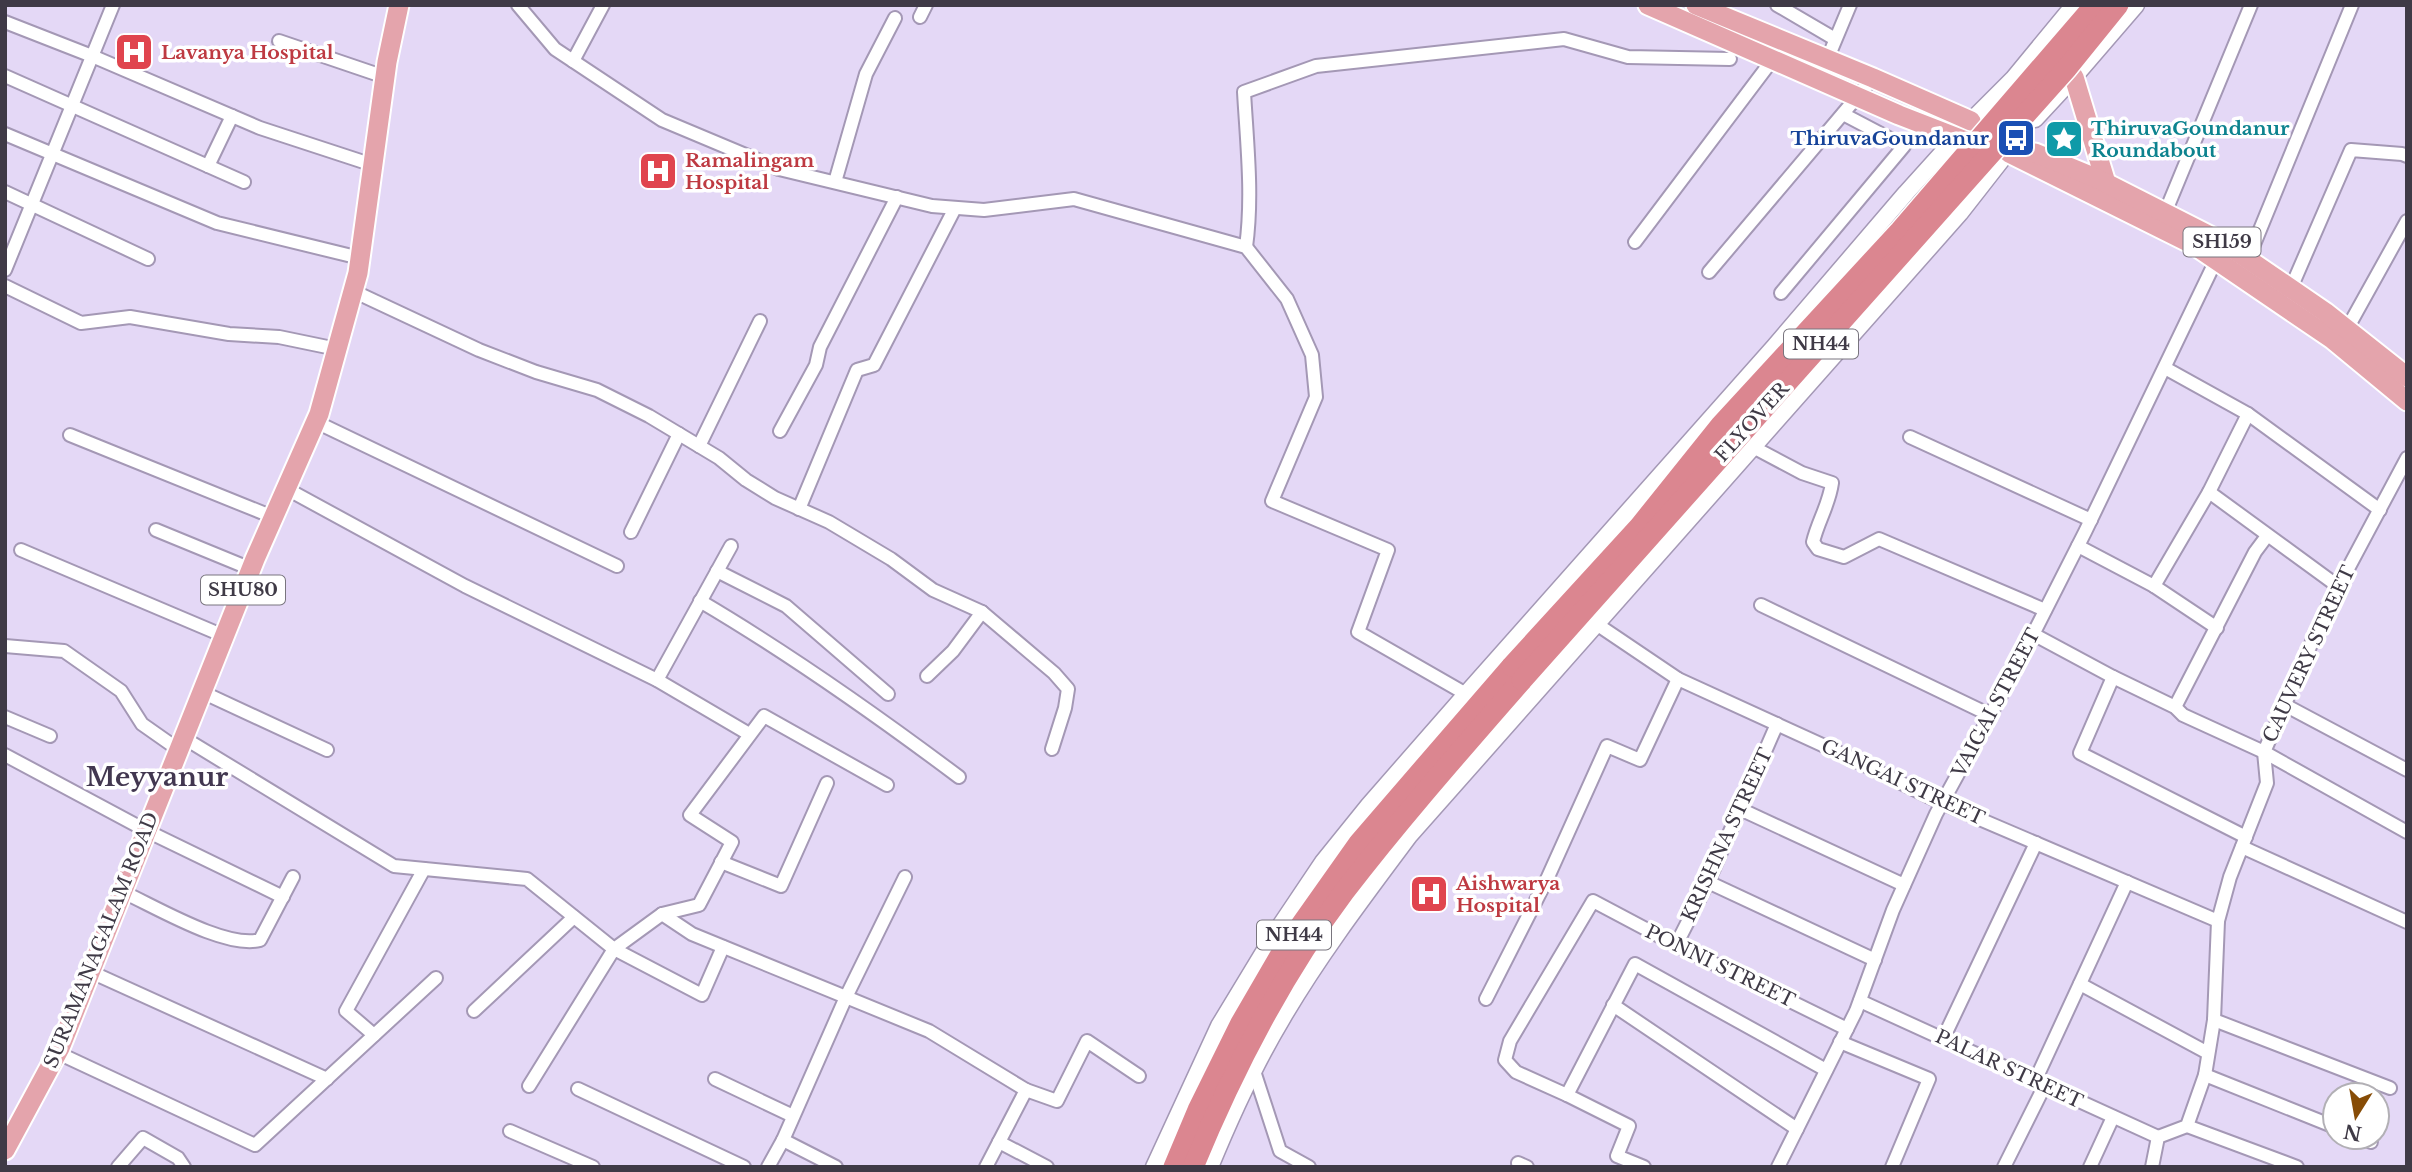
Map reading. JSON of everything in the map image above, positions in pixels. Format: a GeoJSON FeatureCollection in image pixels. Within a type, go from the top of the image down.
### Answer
{"type":"FeatureCollection","features":[{"type":"Feature","properties":{"kind":"highway","name":"NH44"},"geometry":{"type":"LineString","coordinates":[[1193,1167],[1253,1034],[1295,964],[1343,894],[1414,805],[1463,737],[1721,425],[1900,230],[2095,5]]}},
{"type":"Feature","properties":{"kind":"highway","name":"FLYOVER"},"geometry":{"type":"LineString","coordinates":[[1517,673],[2067,68],[2118,5]]}},
{"type":"Feature","properties":{"kind":"highway","name":"NH44"},"geometry":{"type":"LineString","coordinates":[[1174,1167],[1198,1110],[1235,1035],[1284,949],[1359,843],[1463,737]]}},
{"type":"Feature","properties":{"kind":"main road","name":"SURAMANAGALAM ROAD"},"geometry":{"type":"LineString","coordinates":[[7,1144],[58,1053],[251,569],[316,422],[360,258],[385,77],[398,5]]}},
{"type":"Feature","properties":{"kind":"main road"},"geometry":{"type":"LineString","coordinates":[[1648,5],[1961,139],[1974,118],[1990,111],[2004,114],[2014,125],[2011,149],[2194,245],[2220,251],[2407,401]]}},
{"type":"Feature","properties":{"kind":"main road"},"geometry":{"type":"LineString","coordinates":[[1696,5],[1974,118]]}},
{"type":"Feature","properties":{"kind":"main road"},"geometry":{"type":"LineString","coordinates":[[2074,77],[2106,183]]}},
{"type":"Feature","properties":{"kind":"main road","name":"SH159"},"geometry":{"type":"LineString","coordinates":[[1961,139],[1980,159],[1996,160],[2011,149],[2106,183],[2165,213],[2220,251],[2248,259],[2291,288],[2407,377]]}},
{"type":"Feature","properties":{"kind":"street"},"geometry":{"type":"LineString","coordinates":[[5,270],[113,5]]}},
{"type":"Feature","properties":{"kind":"street"},"geometry":{"type":"LineString","coordinates":[[518,5],[555,49],[662,120],[779,169],[932,206],[984,210],[1074,199],[1246,247],[1287,299],[1312,355],[1316,397],[1272,501],[1388,550],[1358,632],[1488,707]]}},
{"type":"Feature","properties":{"kind":"street"},"geometry":{"type":"LineString","coordinates":[[573,61],[603,5]]}},
{"type":"Feature","properties":{"kind":"street"},"geometry":{"type":"LineString","coordinates":[[1777,5],[1835,38]]}},
{"type":"Feature","properties":{"kind":"street"},"geometry":{"type":"LineString","coordinates":[[1827,60],[1850,5]]}},
{"type":"Feature","properties":{"kind":"street"},"geometry":{"type":"LineString","coordinates":[[1974,118],[2013,79],[2074,5]]}},
{"type":"Feature","properties":{"kind":"street"},"geometry":{"type":"LineString","coordinates":[[1154,1167],[1220,1026],[1276,932],[1331,853],[1369,805],[1488,707],[1598,625],[1960,213],[2011,149],[2136,5]]}},
{"type":"Feature","properties":{"kind":"street"},"geometry":{"type":"LineString","coordinates":[[2165,213],[2251,5]]}},
{"type":"Feature","properties":{"kind":"street"},"geometry":{"type":"LineString","coordinates":[[2248,259],[2352,5]]}},
{"type":"Feature","properties":{"kind":"street"},"geometry":{"type":"LineString","coordinates":[[835,183],[866,74],[895,18]]}},
{"type":"Feature","properties":{"kind":"street"},"geometry":{"type":"LineString","coordinates":[[5,22],[260,128],[373,165]]}},
{"type":"Feature","properties":{"kind":"street"},"geometry":{"type":"LineString","coordinates":[[1246,247],[1250,192],[1244,92],[1316,66],[1564,39],[1628,57],[1730,59]]}},
{"type":"Feature","properties":{"kind":"street"},"geometry":{"type":"LineString","coordinates":[[279,40],[385,77]]}},
{"type":"Feature","properties":{"kind":"street"},"geometry":{"type":"LineString","coordinates":[[1635,242],[1787,42]]}},
{"type":"Feature","properties":{"kind":"street"},"geometry":{"type":"LineString","coordinates":[[5,76],[244,181]]}},
{"type":"Feature","properties":{"kind":"street"},"geometry":{"type":"LineString","coordinates":[[1709,272],[1873,78]]}},
{"type":"Feature","properties":{"kind":"street"},"geometry":{"type":"LineString","coordinates":[[1782,293],[1903,146],[1843,114]]}},
{"type":"Feature","properties":{"kind":"street"},"geometry":{"type":"LineString","coordinates":[[208,166],[232,116]]}},
{"type":"Feature","properties":{"kind":"street"},"geometry":{"type":"LineString","coordinates":[[5,134],[217,223],[360,258]]}},
{"type":"Feature","properties":{"kind":"street"},"geometry":{"type":"LineString","coordinates":[[1210,1167],[1231,1115],[1282,1018],[1342,926],[1409,836],[1488,707],[1738,388],[1961,139]]}},
{"type":"Feature","properties":{"kind":"street"},"geometry":{"type":"LineString","coordinates":[[2291,288],[2351,150],[2407,156]]}},
{"type":"Feature","properties":{"kind":"street"},"geometry":{"type":"LineString","coordinates":[[5,192],[148,259]]}},
{"type":"Feature","properties":{"kind":"street"},"geometry":{"type":"LineString","coordinates":[[780,431],[816,365],[820,347],[897,197]]}},
{"type":"Feature","properties":{"kind":"street"},"geometry":{"type":"LineString","coordinates":[[799,509],[857,370],[874,365],[955,208]]}},
{"type":"Feature","properties":{"kind":"street"},"geometry":{"type":"LineString","coordinates":[[2347,329],[2407,221]]}},
{"type":"Feature","properties":{"kind":"street","name":"VAIGAI STREET"},"geometry":{"type":"LineString","coordinates":[[1779,1167],[1860,1001],[1904,885],[1942,803],[2078,546],[2220,251]]}},
{"type":"Feature","properties":{"kind":"street"},"geometry":{"type":"LineString","coordinates":[[5,286],[82,323],[130,317],[229,334],[279,337],[337,349]]}},
{"type":"Feature","properties":{"kind":"street"},"geometry":{"type":"LineString","coordinates":[[353,291],[479,350],[536,372],[597,390],[678,433],[775,498],[829,522],[933,590],[982,612],[1054,673],[1068,689],[1052,749]]}},
{"type":"Feature","properties":{"kind":"street"},"geometry":{"type":"LineString","coordinates":[[699,446],[760,321]]}},
{"type":"Feature","properties":{"kind":"street"},"geometry":{"type":"LineString","coordinates":[[2165,368],[2248,414],[2380,510]]}},
{"type":"Feature","properties":{"kind":"street"},"geometry":{"type":"LineString","coordinates":[[2154,586],[2209,492],[2248,414]]}},
{"type":"Feature","properties":{"kind":"street"},"geometry":{"type":"LineString","coordinates":[[316,422],[617,566]]}},
{"type":"Feature","properties":{"kind":"street"},"geometry":{"type":"LineString","coordinates":[[631,532],[678,433]]}},
{"type":"Feature","properties":{"kind":"street"},"geometry":{"type":"LineString","coordinates":[[70,435],[273,517]]}},
{"type":"Feature","properties":{"kind":"street"},"geometry":{"type":"LineString","coordinates":[[1910,436],[2091,520]]}},
{"type":"Feature","properties":{"kind":"street"},"geometry":{"type":"LineString","coordinates":[[1753,447],[1802,473],[1832,483],[1830,502],[1817,527],[1813,542],[1818,549],[1844,557],[1879,539],[2045,610]]}},
{"type":"Feature","properties":{"kind":"street","name":"CAUVERY STREET"},"geometry":{"type":"LineString","coordinates":[[2187,1126],[2205,1075],[2214,1020],[2218,921],[2230,877],[2267,783],[2264,752],[2283,704],[2339,587],[2407,458]]}},
{"type":"Feature","properties":{"kind":"street"},"geometry":{"type":"LineString","coordinates":[[287,489],[465,586],[657,680],[749,734]]}},
{"type":"Feature","properties":{"kind":"street"},"geometry":{"type":"LineString","coordinates":[[2209,492],[2267,537],[2339,587]]}},
{"type":"Feature","properties":{"kind":"street"},"geometry":{"type":"LineString","coordinates":[[156,530],[251,569]]}},
{"type":"Feature","properties":{"kind":"street"},"geometry":{"type":"LineString","coordinates":[[2175,707],[2255,552],[2267,537]]}},
{"type":"Feature","properties":{"kind":"street"},"geometry":{"type":"LineString","coordinates":[[657,680],[731,546]]}},
{"type":"Feature","properties":{"kind":"street"},"geometry":{"type":"LineString","coordinates":[[2078,546],[2154,586],[2217,628]]}},
{"type":"Feature","properties":{"kind":"street"},"geometry":{"type":"LineString","coordinates":[[21,550],[224,636]]}},
{"type":"Feature","properties":{"kind":"street"},"geometry":{"type":"LineString","coordinates":[[717,572],[786,606],[888,694]]}},
{"type":"Feature","properties":{"kind":"street"},"geometry":{"type":"LineString","coordinates":[[700,601],[759,635],[849,696],[959,777]]}},
{"type":"Feature","properties":{"kind":"street"},"geometry":{"type":"LineString","coordinates":[[1760,605],[1990,715]]}},
{"type":"Feature","properties":{"kind":"street"},"geometry":{"type":"LineString","coordinates":[[927,676],[953,651],[982,612]]}},
{"type":"Feature","properties":{"kind":"street","name":"GANGAI STREET"},"geometry":{"type":"LineString","coordinates":[[1598,625],[1678,679],[1942,803],[2218,921]]}},
{"type":"Feature","properties":{"kind":"street"},"geometry":{"type":"LineString","coordinates":[[2033,634],[2175,707],[2183,715],[2264,752],[2407,832]]}},
{"type":"Feature","properties":{"kind":"street"},"geometry":{"type":"LineString","coordinates":[[5,646],[64,651],[121,691],[142,724],[182,744],[394,866],[527,878],[614,949],[702,995],[723,947]]}},
{"type":"Feature","properties":{"kind":"street"},"geometry":{"type":"LineString","coordinates":[[2113,677],[2080,753],[2244,842],[2407,922]]}},
{"type":"Feature","properties":{"kind":"street"},"geometry":{"type":"LineString","coordinates":[[1486,999],[1548,877],[1608,746],[1640,760],[1678,679]]}},
{"type":"Feature","properties":{"kind":"street"},"geometry":{"type":"LineString","coordinates":[[202,692],[327,750]]}},
{"type":"Feature","properties":{"kind":"street"},"geometry":{"type":"LineString","coordinates":[[2283,704],[2407,770]]}},
{"type":"Feature","properties":{"kind":"street"},"geometry":{"type":"LineString","coordinates":[[529,1086],[614,949],[662,914],[699,905],[732,842],[690,815],[764,716],[887,785]]}},
{"type":"Feature","properties":{"kind":"street"},"geometry":{"type":"LineString","coordinates":[[5,717],[50,736]]}},
{"type":"Feature","properties":{"kind":"street","name":"KRISHNA STREET"},"geometry":{"type":"LineString","coordinates":[[1676,945],[1708,882],[1777,724]]}},
{"type":"Feature","properties":{"kind":"street"},"geometry":{"type":"LineString","coordinates":[[5,755],[147,831],[283,897]]}},
{"type":"Feature","properties":{"kind":"street"},"geometry":{"type":"LineString","coordinates":[[721,862],[781,886],[827,783]]}},
{"type":"Feature","properties":{"kind":"street"},"geometry":{"type":"LineString","coordinates":[[1740,809],[1904,885]]}},
{"type":"Feature","properties":{"kind":"street"},"geometry":{"type":"LineString","coordinates":[[1943,1039],[2036,843]]}},
{"type":"Feature","properties":{"kind":"street"},"geometry":{"type":"LineString","coordinates":[[374,1035],[346,1011],[424,869]]}},
{"type":"Feature","properties":{"kind":"street"},"geometry":{"type":"LineString","coordinates":[[123,892],[224,938],[249,943],[260,940],[293,877]]}},
{"type":"Feature","properties":{"kind":"street"},"geometry":{"type":"LineString","coordinates":[[768,1167],[783,1140],[845,997],[905,877]]}},
{"type":"Feature","properties":{"kind":"street"},"geometry":{"type":"LineString","coordinates":[[1708,882],[1875,960]]}},
{"type":"Feature","properties":{"kind":"street"},"geometry":{"type":"LineString","coordinates":[[2004,1167],[2080,984],[2127,882]]}},
{"type":"Feature","properties":{"kind":"street","name":"PONNI STREET"},"geometry":{"type":"LineString","coordinates":[[1567,1095],[1516,1072],[1505,1060],[1510,1041],[1593,901],[1847,1029]]}},
{"type":"Feature","properties":{"kind":"street"},"geometry":{"type":"LineString","coordinates":[[662,914],[692,934],[929,1031],[1026,1090],[1057,1101],[1087,1041],[1139,1076]]}},
{"type":"Feature","properties":{"kind":"street"},"geometry":{"type":"LineString","coordinates":[[474,1011],[574,917]]}},
{"type":"Feature","properties":{"kind":"street"},"geometry":{"type":"LineString","coordinates":[[1644,1167],[1617,1156],[1629,1126],[1567,1095],[1635,964],[1826,1070]]}},
{"type":"Feature","properties":{"kind":"street"},"geometry":{"type":"LineString","coordinates":[[91,972],[327,1079]]}},
{"type":"Feature","properties":{"kind":"street"},"geometry":{"type":"LineString","coordinates":[[58,1053],[255,1145],[436,978]]}},
{"type":"Feature","properties":{"kind":"street"},"geometry":{"type":"LineString","coordinates":[[2080,984],[2208,1053]]}},
{"type":"Feature","properties":{"kind":"street","name":"PALAR STREET"},"geometry":{"type":"LineString","coordinates":[[1860,1001],[2158,1137]]}},
{"type":"Feature","properties":{"kind":"street"},"geometry":{"type":"LineString","coordinates":[[1613,1006],[1797,1129]]}},
{"type":"Feature","properties":{"kind":"street"},"geometry":{"type":"LineString","coordinates":[[2214,1020],[2372,1081]]}},
{"type":"Feature","properties":{"kind":"street"},"geometry":{"type":"LineString","coordinates":[[1840,1042],[1929,1079],[1892,1167]]}},
{"type":"Feature","properties":{"kind":"street"},"geometry":{"type":"LineString","coordinates":[[1254,1071],[1280,1151],[1310,1167]]}},
{"type":"Feature","properties":{"kind":"street"},"geometry":{"type":"LineString","coordinates":[[2205,1075],[2321,1121]]}},
{"type":"Feature","properties":{"kind":"street"},"geometry":{"type":"LineString","coordinates":[[715,1079],[793,1116]]}},
{"type":"Feature","properties":{"kind":"street"},"geometry":{"type":"LineString","coordinates":[[578,1089],[744,1167]]}},
{"type":"Feature","properties":{"kind":"street"},"geometry":{"type":"LineString","coordinates":[[986,1167],[1026,1090]]}},
{"type":"Feature","properties":{"kind":"street"},"geometry":{"type":"LineString","coordinates":[[2090,1167],[2113,1116]]}},
{"type":"Feature","properties":{"kind":"street"},"geometry":{"type":"LineString","coordinates":[[2155,1166],[2158,1137],[2187,1126],[2297,1167]]}},
{"type":"Feature","properties":{"kind":"street"},"geometry":{"type":"LineString","coordinates":[[510,1131],[593,1167]]}},
{"type":"Feature","properties":{"kind":"street"},"geometry":{"type":"LineString","coordinates":[[118,1167],[144,1138],[178,1158],[184,1167]]}},
{"type":"Feature","properties":{"kind":"street"},"geometry":{"type":"LineString","coordinates":[[783,1140],[836,1167]]}},
{"type":"Feature","properties":{"kind":"street"},"geometry":{"type":"LineString","coordinates":[[999,1142],[1047,1167]]}},
{"type":"Feature","properties":{"kind":"place","name":"Lavanya Hospital"},"geometry":{"type":"Point","coordinates":[134,52]}},
{"type":"Feature","properties":{"kind":"place","name":"ThiruvaGoundanur"},"geometry":{"type":"Point","coordinates":[2016,138]}},
{"type":"Feature","properties":{"kind":"place","name":"ThiruvaGoundanur Roundabout"},"geometry":{"type":"Point","coordinates":[2064,139]}},
{"type":"Feature","properties":{"kind":"place","name":"Ramalingam Hospital"},"geometry":{"type":"Point","coordinates":[658,171]}},
{"type":"Feature","properties":{"kind":"place","name":"Aishwarya Hospital"},"geometry":{"type":"Point","coordinates":[1429,894]}},
{"type":"Feature","properties":{"kind":"district","name":"Meyyanur"},"geometry":{"type":"Point","coordinates":[157,777]}}]}
